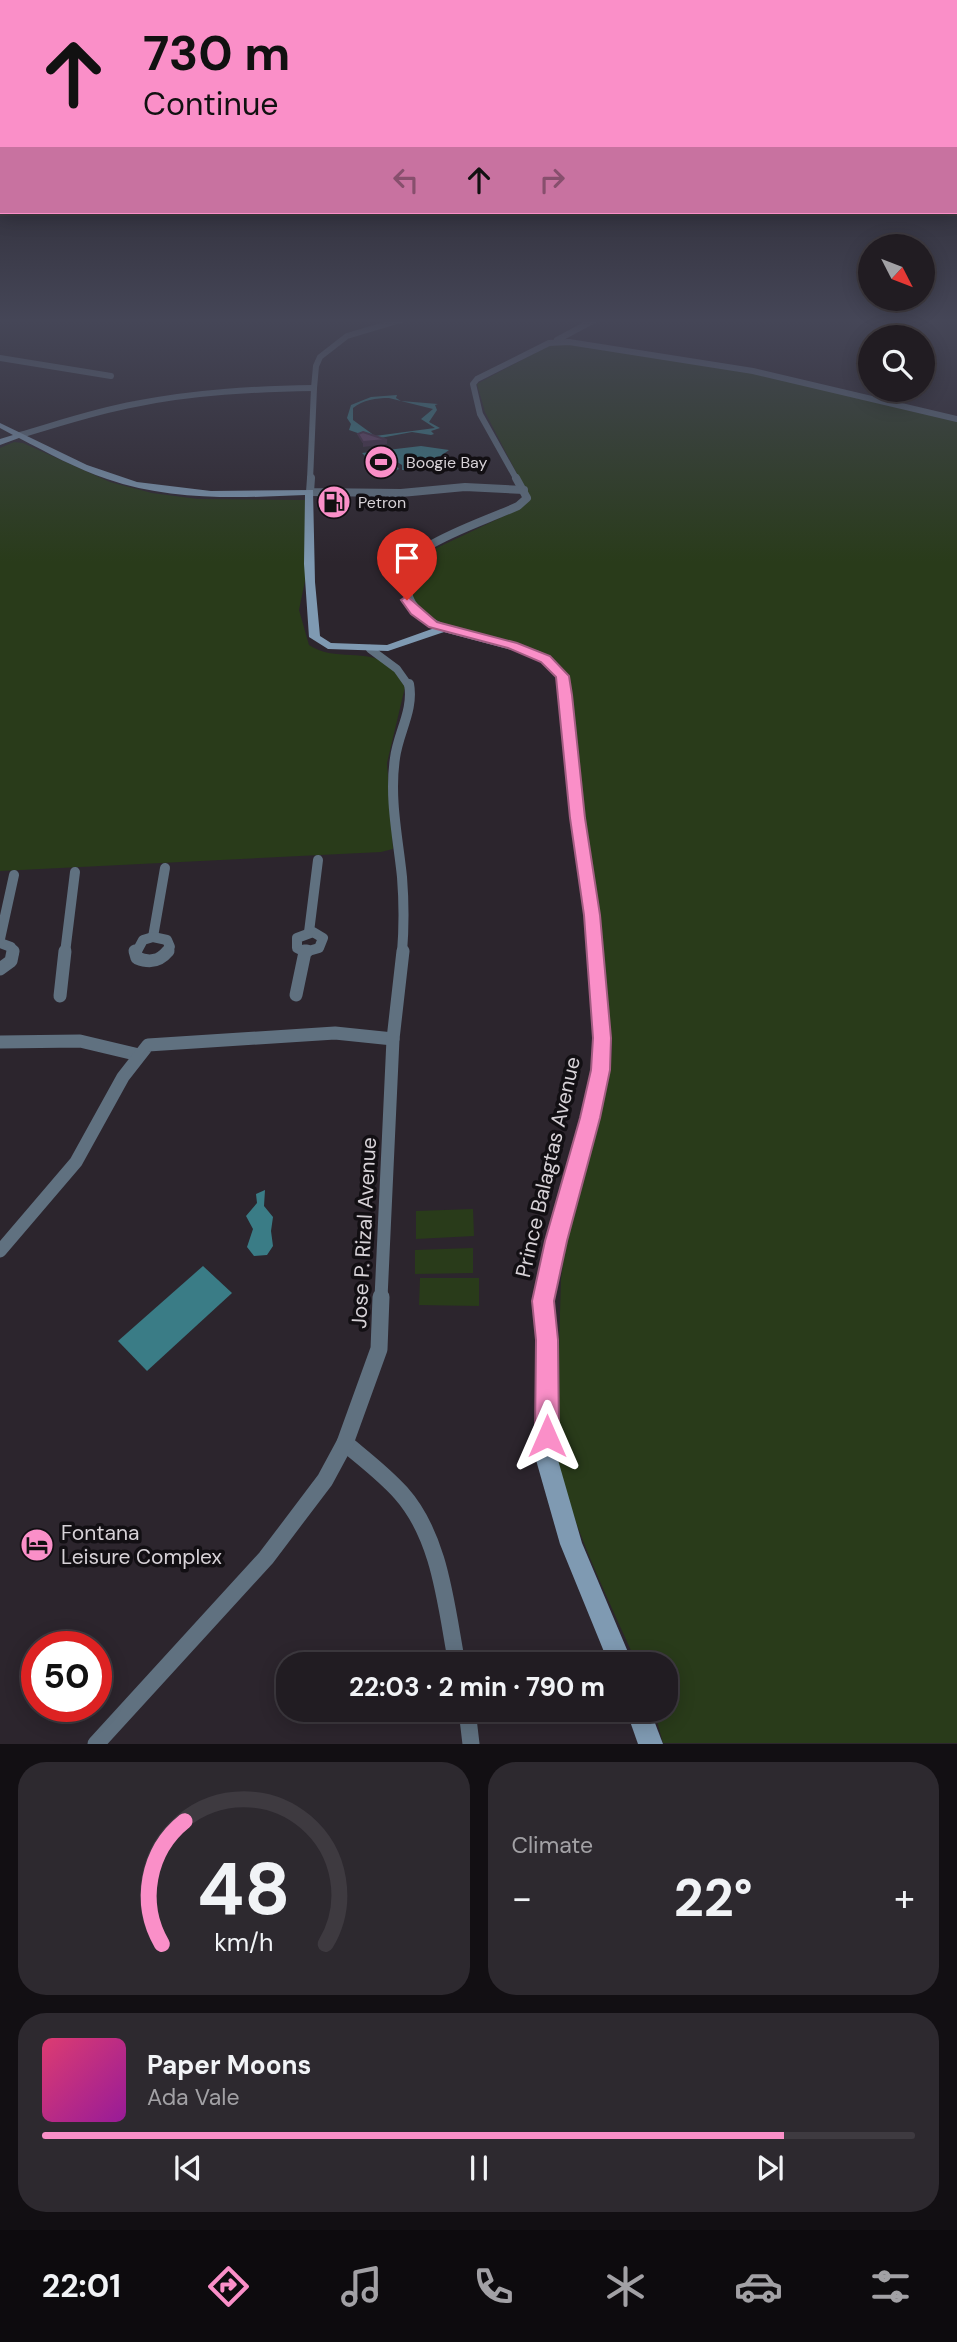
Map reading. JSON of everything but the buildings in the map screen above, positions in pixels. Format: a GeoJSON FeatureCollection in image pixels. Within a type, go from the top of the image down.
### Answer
{"type":"FeatureCollection","features":[{"type":"Feature","properties":{"kind":"main road"},"geometry":{"type":"LineString","coordinates":[[0,425],[98,473],[153,488],[216,495],[310,492],[307,565],[315,636],[328,646],[370,649],[398,646],[443,628]]}},
{"type":"Feature","properties":{"kind":"main road"},"geometry":{"type":"LineString","coordinates":[[0,442],[20,435]]}},
{"type":"Feature","properties":{"kind":"main road","name":"Prince Balagtas Avenue"},"geometry":{"type":"LineString","coordinates":[[443,628],[534,653],[546,659],[562,676],[577,818],[592,915],[602,1038],[600,1070],[590,1118],[556,1241],[543,1301],[547,1340],[547,1460],[570,1544],[616,1652]]}},
{"type":"Feature","properties":{"kind":"main road"},"geometry":{"type":"LineString","coordinates":[[643,1722],[651,1744]]}},
{"type":"Feature","properties":{"kind":"street"},"geometry":{"type":"LineString","coordinates":[[20,435],[111,409],[153,400]]}},
{"type":"Feature","properties":{"kind":"street"},"geometry":{"type":"LineString","coordinates":[[314,400],[310,492],[401,493],[465,487],[524,490]]}},
{"type":"Feature","properties":{"kind":"street"},"geometry":{"type":"LineString","coordinates":[[443,628],[426,621],[407,600],[406,583],[418,555],[425,548],[522,505],[527,498],[480,414],[476,400]]}},
{"type":"Feature","properties":{"kind":"street"},"geometry":{"type":"LineString","coordinates":[[876,400],[957,419]]}},
{"type":"Feature","properties":{"kind":"street","name":"Jose P. Rizal Avenue"},"geometry":{"type":"LineString","coordinates":[[96,1744],[266,1558],[325,1480],[345,1443],[379,1349],[393,1039],[399,991],[403,898],[395,803],[395,758],[409,700],[409,685],[393,665],[370,649]]}},
{"type":"Feature","properties":{"kind":"street"},"geometry":{"type":"LineString","coordinates":[[309,932],[317,860]]}},
{"type":"Feature","properties":{"kind":"street"},"geometry":{"type":"LineString","coordinates":[[153,937],[165,868]]}},
{"type":"Feature","properties":{"kind":"street"},"geometry":{"type":"LineString","coordinates":[[60,996],[75,872]]}},
{"type":"Feature","properties":{"kind":"street"},"geometry":{"type":"LineString","coordinates":[[0,969],[11,961],[14,953],[11,947],[0,941],[14,875]]}},
{"type":"Feature","properties":{"kind":"street"},"geometry":{"type":"LineString","coordinates":[[309,932],[317,933],[323,942],[315,951],[305,952],[297,948],[296,942],[300,936],[309,932]]}},
{"type":"Feature","properties":{"kind":"street"},"geometry":{"type":"LineString","coordinates":[[296,995],[305,952]]}},
{"type":"Feature","properties":{"kind":"street"},"geometry":{"type":"LineString","coordinates":[[0,1251],[76,1162],[123,1077],[139,1055],[152,1043],[335,1032],[393,1039]]}},
{"type":"Feature","properties":{"kind":"street"},"geometry":{"type":"LineString","coordinates":[[0,1042],[80,1041],[139,1055]]}},
{"type":"Feature","properties":{"kind":"street"},"geometry":{"type":"LineString","coordinates":[[345,1443],[403,1496],[421,1525],[435,1562],[454,1652]]}},
{"type":"Feature","properties":{"kind":"street"},"geometry":{"type":"LineString","coordinates":[[468,1722],[471,1744]]}},
{"type":"Feature","properties":{"kind":"green space"},"geometry":{"type":"Polygon","coordinates":[[[482,400],[858,400],[957,422],[957,1743],[663,1743],[657,1722],[678,1722],[678,1652],[632,1652],[591,1561],[571,1508],[556,1455],[561,1278],[566,1242],[610,1072],[612,1047],[569,682],[557,664],[533,650],[435,621],[423,614],[409,593],[428,552],[519,509],[527,493],[485,412],[482,400]]]}},
{"type":"Feature","properties":{"kind":"green space"},"geometry":{"type":"Polygon","coordinates":[[[14,442],[23,443],[110,482],[152,493],[198,499],[306,500],[305,581],[299,610],[309,645],[329,653],[380,660],[393,670],[405,687],[387,763],[393,849],[381,852],[0,871],[0,448],[14,442]]]}},
{"type":"Feature","properties":{"kind":"green space"},"geometry":{"type":"Polygon","coordinates":[[[473,1209],[474,1236],[416,1239],[416,1211],[473,1209]]]}},
{"type":"Feature","properties":{"kind":"green space"},"geometry":{"type":"Polygon","coordinates":[[[473,1248],[473,1273],[415,1274],[415,1250],[473,1248]]]}},
{"type":"Feature","properties":{"kind":"green space"},"geometry":{"type":"Polygon","coordinates":[[[420,1278],[479,1278],[479,1306],[419,1305],[420,1278]]]}},
{"type":"Feature","properties":{"kind":"water"},"geometry":{"type":"Polygon","coordinates":[[[370,400],[353,408],[353,420],[375,436],[435,428],[421,419],[433,409],[401,401],[438,404],[435,405],[437,410],[429,422],[440,428],[431,431],[434,434],[431,435],[412,432],[375,439],[349,430],[351,424],[347,418],[351,405],[370,400]]]}},
{"type":"Feature","properties":{"kind":"water"},"geometry":{"type":"Polygon","coordinates":[[[421,446],[449,450],[435,460],[434,470],[402,470],[402,465],[389,457],[399,469],[384,475],[362,453],[421,446]]]}},
{"type":"Feature","properties":{"kind":"water"},"geometry":{"type":"Polygon","coordinates":[[[265,1190],[264,1206],[273,1217],[273,1246],[267,1255],[254,1256],[247,1247],[253,1229],[246,1216],[257,1203],[256,1194],[265,1190]]]}},
{"type":"Feature","properties":{"kind":"water"},"geometry":{"type":"Polygon","coordinates":[[[203,1266],[232,1293],[147,1371],[118,1341],[203,1266]]]}},
{"type":"Feature","properties":{"kind":"place","name":"Boogie Bay"},"geometry":{"type":"Point","coordinates":[381,462]}},
{"type":"Feature","properties":{"kind":"place","name":"Petron"},"geometry":{"type":"Point","coordinates":[334,502]}},
{"type":"Feature","properties":{"kind":"place","name":"Fontana Leisure Complex"},"geometry":{"type":"Point","coordinates":[37,1545]}},
{"type":"Feature","properties":{"kind":"route"},"geometry":{"type":"LineString","coordinates":[[407,600],[415,611],[433,625],[534,653],[556,667],[562,676],[577,818],[592,915],[602,1038],[600,1070],[590,1118],[556,1241],[543,1301],[547,1340],[547,1436]]}}]}
